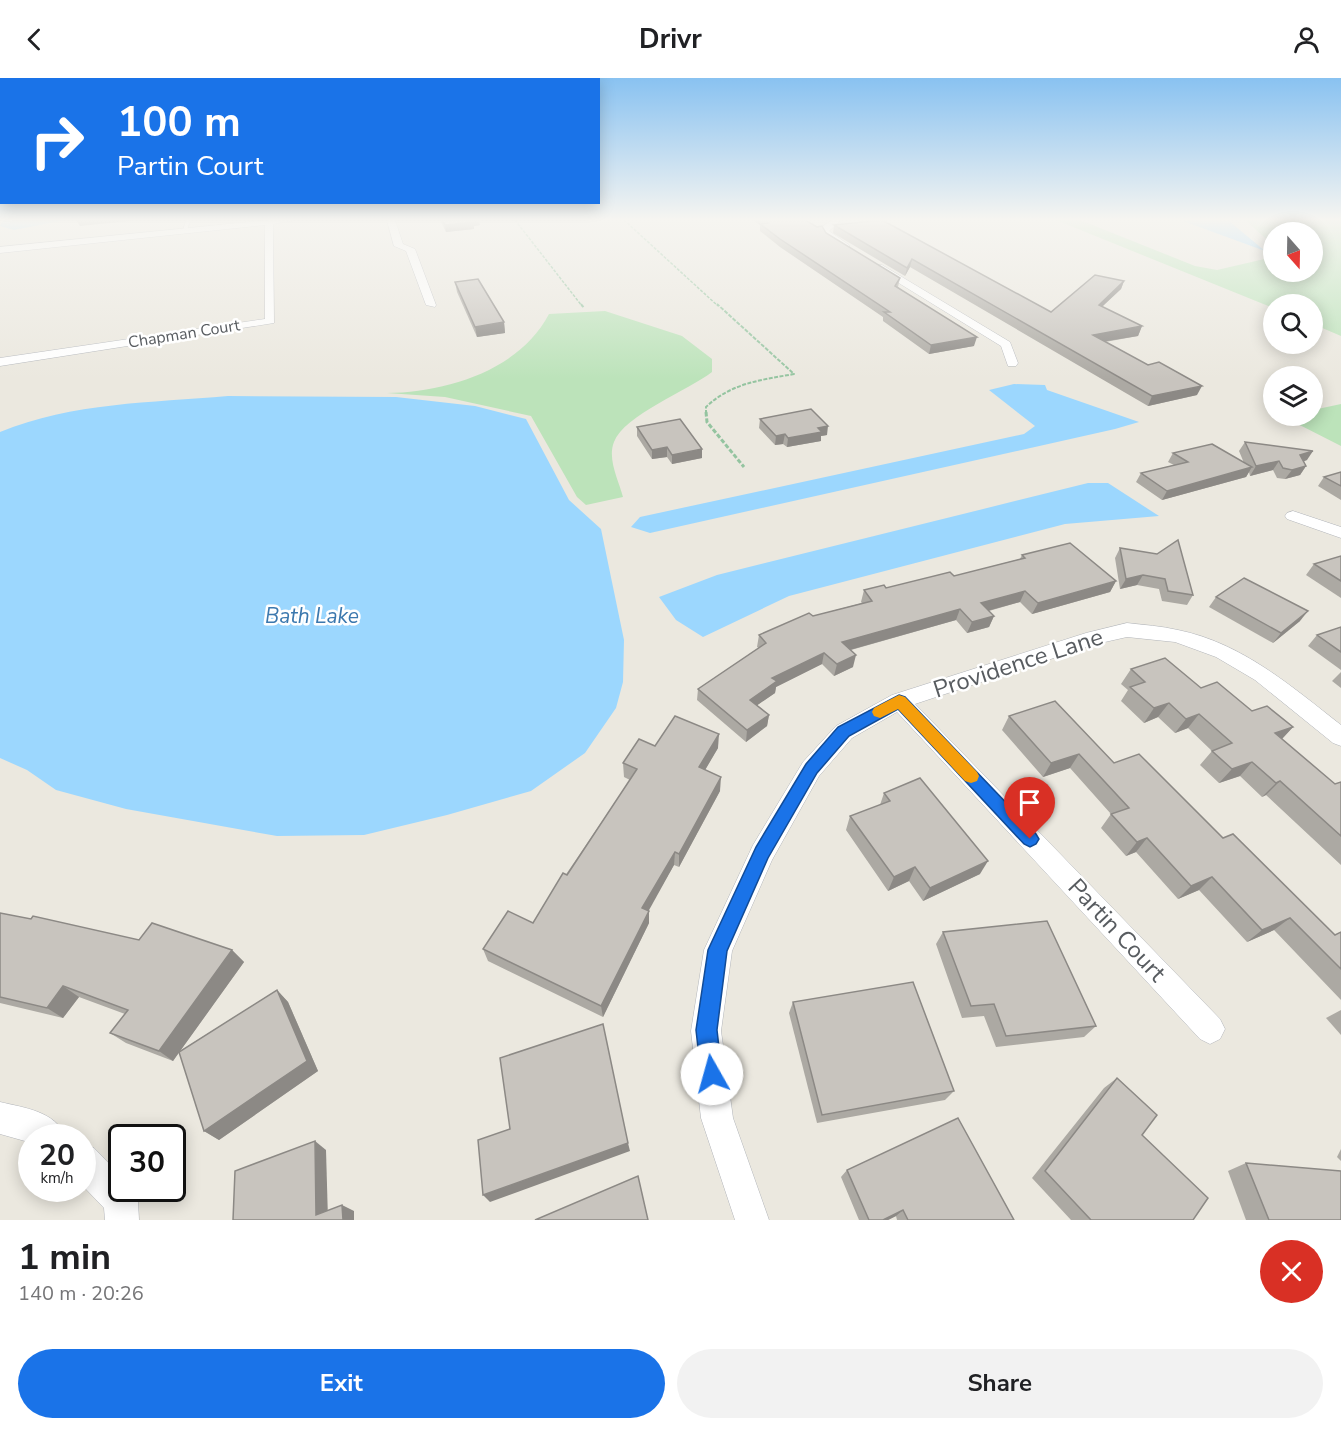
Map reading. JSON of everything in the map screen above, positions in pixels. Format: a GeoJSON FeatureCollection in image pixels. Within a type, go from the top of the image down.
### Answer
{"type":"FeatureCollection","features":[{"type":"Feature","properties":{"kind":"street","name":"Chapman Court"},"geometry":{"type":"LineString","coordinates":[[0,362],[270,321],[270,273]]}},
{"type":"Feature","properties":{"kind":"street"},"geometry":{"type":"LineString","coordinates":[[419,273],[431,305]]}},
{"type":"Feature","properties":{"kind":"street"},"geometry":{"type":"LineString","coordinates":[[889,273],[1006,344],[1012,363]]}},
{"type":"Feature","properties":{"kind":"street"},"geometry":{"type":"LineString","coordinates":[[1293,516],[1341,533]]}},
{"type":"Feature","properties":{"kind":"street","name":"Providence Lane"},"geometry":{"type":"LineString","coordinates":[[752,1220],[717,1118],[706,1030],[718,950],[762,853],[811,769],[844,732],[899,701],[1093,638],[1127,630],[1178,636],[1223,652],[1262,675],[1341,737]]}},
{"type":"Feature","properties":{"kind":"street","name":"Partin Court"},"geometry":{"type":"LineString","coordinates":[[899,701],[1210,1029]]}},
{"type":"Feature","properties":{"kind":"street"},"geometry":{"type":"LineString","coordinates":[[0,1118],[24,1124]]}},
{"type":"Feature","properties":{"kind":"street"},"geometry":{"type":"LineString","coordinates":[[96,1175],[121,1201],[122,1220]]}},
{"type":"Feature","properties":{"kind":"path"},"geometry":{"type":"LineString","coordinates":[[557,273],[584,308]]}},
{"type":"Feature","properties":{"kind":"path"},"geometry":{"type":"LineString","coordinates":[[683,273],[794,374],[731,387],[716,395],[706,407],[707,422],[744,467]]}},
{"type":"Feature","properties":{"kind":"green space"},"geometry":{"type":"Polygon","coordinates":[[[1187,273],[1263,273],[1263,282],[1323,282],[1323,273],[1341,273],[1341,336],[1323,328],[1323,294],[1263,294],[1263,304],[1187,273]]]}},
{"type":"Feature","properties":{"kind":"green space"},"geometry":{"type":"Polygon","coordinates":[[[605,311],[682,336],[712,359],[712,372],[643,413],[620,432],[614,442],[612,456],[623,497],[586,505],[577,497],[531,416],[445,397],[387,393],[410,392],[456,383],[500,364],[536,334],[549,314],[605,311]]]}},
{"type":"Feature","properties":{"kind":"green space"},"geometry":{"type":"Polygon","coordinates":[[[1341,404],[1341,446],[1302,426],[1323,426],[1323,408],[1341,404]]]}},
{"type":"Feature","properties":{"kind":"water"},"geometry":{"type":"Polygon","coordinates":[[[1014,384],[1045,385],[1047,390],[1139,422],[650,533],[631,527],[640,517],[1024,434],[1035,426],[989,390],[1014,384]]]}},
{"type":"Feature","properties":{"kind":"water","name":"Bath Lake"},"geometry":{"type":"Polygon","coordinates":[[[228,396],[396,397],[475,406],[526,419],[569,500],[601,529],[624,640],[623,682],[616,708],[585,753],[531,791],[447,815],[364,835],[277,836],[126,809],[56,790],[27,770],[0,758],[0,432],[28,422],[84,409],[228,396]]]}},
{"type":"Feature","properties":{"kind":"water"},"geometry":{"type":"Polygon","coordinates":[[[1088,483],[1108,483],[1159,516],[1065,524],[789,596],[703,637],[676,620],[659,597],[717,575],[1088,483]]]}},
{"type":"Feature","properties":{"kind":"building"},"geometry":{"type":"Polygon","coordinates":[[[832,273],[892,273],[900,278],[895,286],[977,337],[931,345],[884,312],[890,312],[832,273]]]}},
{"type":"Feature","properties":{"kind":"building"},"geometry":{"type":"Polygon","coordinates":[[[937,273],[980,273],[1051,312],[1095,275],[1124,281],[1099,305],[1142,326],[1093,335],[1148,365],[1159,362],[1202,386],[1152,396],[937,273]]]}},
{"type":"Feature","properties":{"kind":"building"},"geometry":{"type":"Polygon","coordinates":[[[478,279],[504,322],[475,327],[455,282],[478,279]]]}},
{"type":"Feature","properties":{"kind":"building"},"geometry":{"type":"Polygon","coordinates":[[[811,409],[828,426],[818,428],[822,432],[788,438],[785,434],[776,436],[760,419],[811,409]]]}},
{"type":"Feature","properties":{"kind":"building"},"geometry":{"type":"Polygon","coordinates":[[[680,419],[702,449],[672,455],[667,447],[652,450],[637,427],[680,419]]]}},
{"type":"Feature","properties":{"kind":"building"},"geometry":{"type":"Polygon","coordinates":[[[1245,442],[1313,451],[1300,455],[1306,466],[1292,470],[1283,468],[1279,461],[1256,466],[1245,442]]]}},
{"type":"Feature","properties":{"kind":"building"},"geometry":{"type":"Polygon","coordinates":[[[1212,444],[1252,467],[1167,491],[1141,473],[1188,462],[1173,453],[1212,444]]]}},
{"type":"Feature","properties":{"kind":"building"},"geometry":{"type":"Polygon","coordinates":[[[1341,472],[1341,486],[1324,477],[1341,472]]]}},
{"type":"Feature","properties":{"kind":"building"},"geometry":{"type":"Polygon","coordinates":[[[1178,540],[1193,595],[1168,591],[1165,579],[1143,575],[1126,579],[1120,548],[1157,554],[1178,540]]]}},
{"type":"Feature","properties":{"kind":"building"},"geometry":{"type":"Polygon","coordinates":[[[1070,543],[1116,581],[1038,603],[1025,591],[981,603],[994,616],[972,622],[960,609],[842,642],[856,655],[837,664],[824,653],[772,678],[777,681],[750,700],[769,715],[747,730],[698,689],[766,643],[759,635],[809,613],[813,616],[872,601],[864,590],[884,585],[886,588],[950,572],[954,576],[1025,558],[1022,555],[1070,543]]]}},
{"type":"Feature","properties":{"kind":"building"},"geometry":{"type":"Polygon","coordinates":[[[1341,556],[1341,581],[1314,564],[1341,556]]]}},
{"type":"Feature","properties":{"kind":"building"},"geometry":{"type":"Polygon","coordinates":[[[1244,578],[1308,611],[1281,633],[1216,597],[1244,578]]]}},
{"type":"Feature","properties":{"kind":"building"},"geometry":{"type":"Polygon","coordinates":[[[1341,627],[1341,652],[1317,635],[1341,627]]]}},
{"type":"Feature","properties":{"kind":"building"},"geometry":{"type":"Polygon","coordinates":[[[1165,658],[1201,688],[1217,682],[1252,711],[1267,706],[1293,727],[1275,733],[1335,784],[1341,782],[1341,836],[1280,781],[1276,783],[1252,762],[1232,769],[1212,751],[1232,743],[1199,714],[1186,719],[1169,703],[1154,708],[1130,687],[1145,682],[1131,669],[1165,658]]]}},
{"type":"Feature","properties":{"kind":"building"},"geometry":{"type":"Polygon","coordinates":[[[1055,701],[1114,763],[1139,754],[1223,838],[1233,834],[1335,935],[1341,932],[1341,969],[1290,918],[1262,930],[1212,877],[1191,886],[1147,838],[1137,842],[1111,814],[1129,808],[1079,754],[1051,763],[1009,716],[1055,701]]]}},
{"type":"Feature","properties":{"kind":"building"},"geometry":{"type":"Polygon","coordinates":[[[675,716],[719,734],[699,767],[721,777],[679,854],[675,852],[642,908],[649,911],[601,1006],[483,949],[508,911],[533,923],[563,873],[567,875],[637,769],[623,763],[639,739],[655,746],[675,716]]]}},
{"type":"Feature","properties":{"kind":"building"},"geometry":{"type":"Polygon","coordinates":[[[920,778],[988,861],[930,888],[915,867],[894,877],[850,816],[890,801],[884,793],[920,778]]]}},
{"type":"Feature","properties":{"kind":"building"},"geometry":{"type":"Polygon","coordinates":[[[0,913],[31,919],[33,916],[139,940],[152,923],[232,950],[159,1051],[110,1033],[128,1010],[63,986],[47,1008],[0,997],[0,913]]]}},
{"type":"Feature","properties":{"kind":"building"},"geometry":{"type":"Polygon","coordinates":[[[1047,921],[1096,1026],[1006,1036],[994,1004],[971,1006],[943,932],[1047,921]]]}},
{"type":"Feature","properties":{"kind":"building"},"geometry":{"type":"Polygon","coordinates":[[[913,982],[954,1091],[822,1115],[793,1002],[913,982]]]}},
{"type":"Feature","properties":{"kind":"building"},"geometry":{"type":"Polygon","coordinates":[[[277,990],[307,1061],[204,1131],[179,1052],[277,990]]]}},
{"type":"Feature","properties":{"kind":"building"},"geometry":{"type":"Polygon","coordinates":[[[603,1024],[628,1143],[483,1195],[478,1140],[510,1129],[500,1058],[603,1024]]]}},
{"type":"Feature","properties":{"kind":"building"},"geometry":{"type":"Polygon","coordinates":[[[1117,1078],[1157,1115],[1142,1135],[1208,1198],[1193,1220],[1091,1220],[1045,1171],[1117,1078]]]}},
{"type":"Feature","properties":{"kind":"building"},"geometry":{"type":"Polygon","coordinates":[[[958,1118],[1014,1220],[908,1220],[903,1210],[883,1220],[869,1220],[847,1170],[958,1118]]]}},
{"type":"Feature","properties":{"kind":"building"},"geometry":{"type":"Polygon","coordinates":[[[315,1141],[316,1215],[342,1205],[343,1220],[233,1220],[235,1171],[315,1141]]]}},
{"type":"Feature","properties":{"kind":"building"},"geometry":{"type":"Polygon","coordinates":[[[1246,1163],[1341,1171],[1341,1220],[1269,1220],[1246,1163]]]}},
{"type":"Feature","properties":{"kind":"building"},"geometry":{"type":"Polygon","coordinates":[[[638,1176],[648,1220],[535,1220],[638,1176]]]}},
{"type":"Feature","properties":{"kind":"slow traffic"},"geometry":{"type":"LineString","coordinates":[[880,712],[899,701],[971,776]]}},
{"type":"Feature","properties":{"kind":"route"},"geometry":{"type":"LineString","coordinates":[[712,1074],[706,1030],[718,950],[762,853],[811,769],[844,732],[899,701],[1030,839]]}}]}
